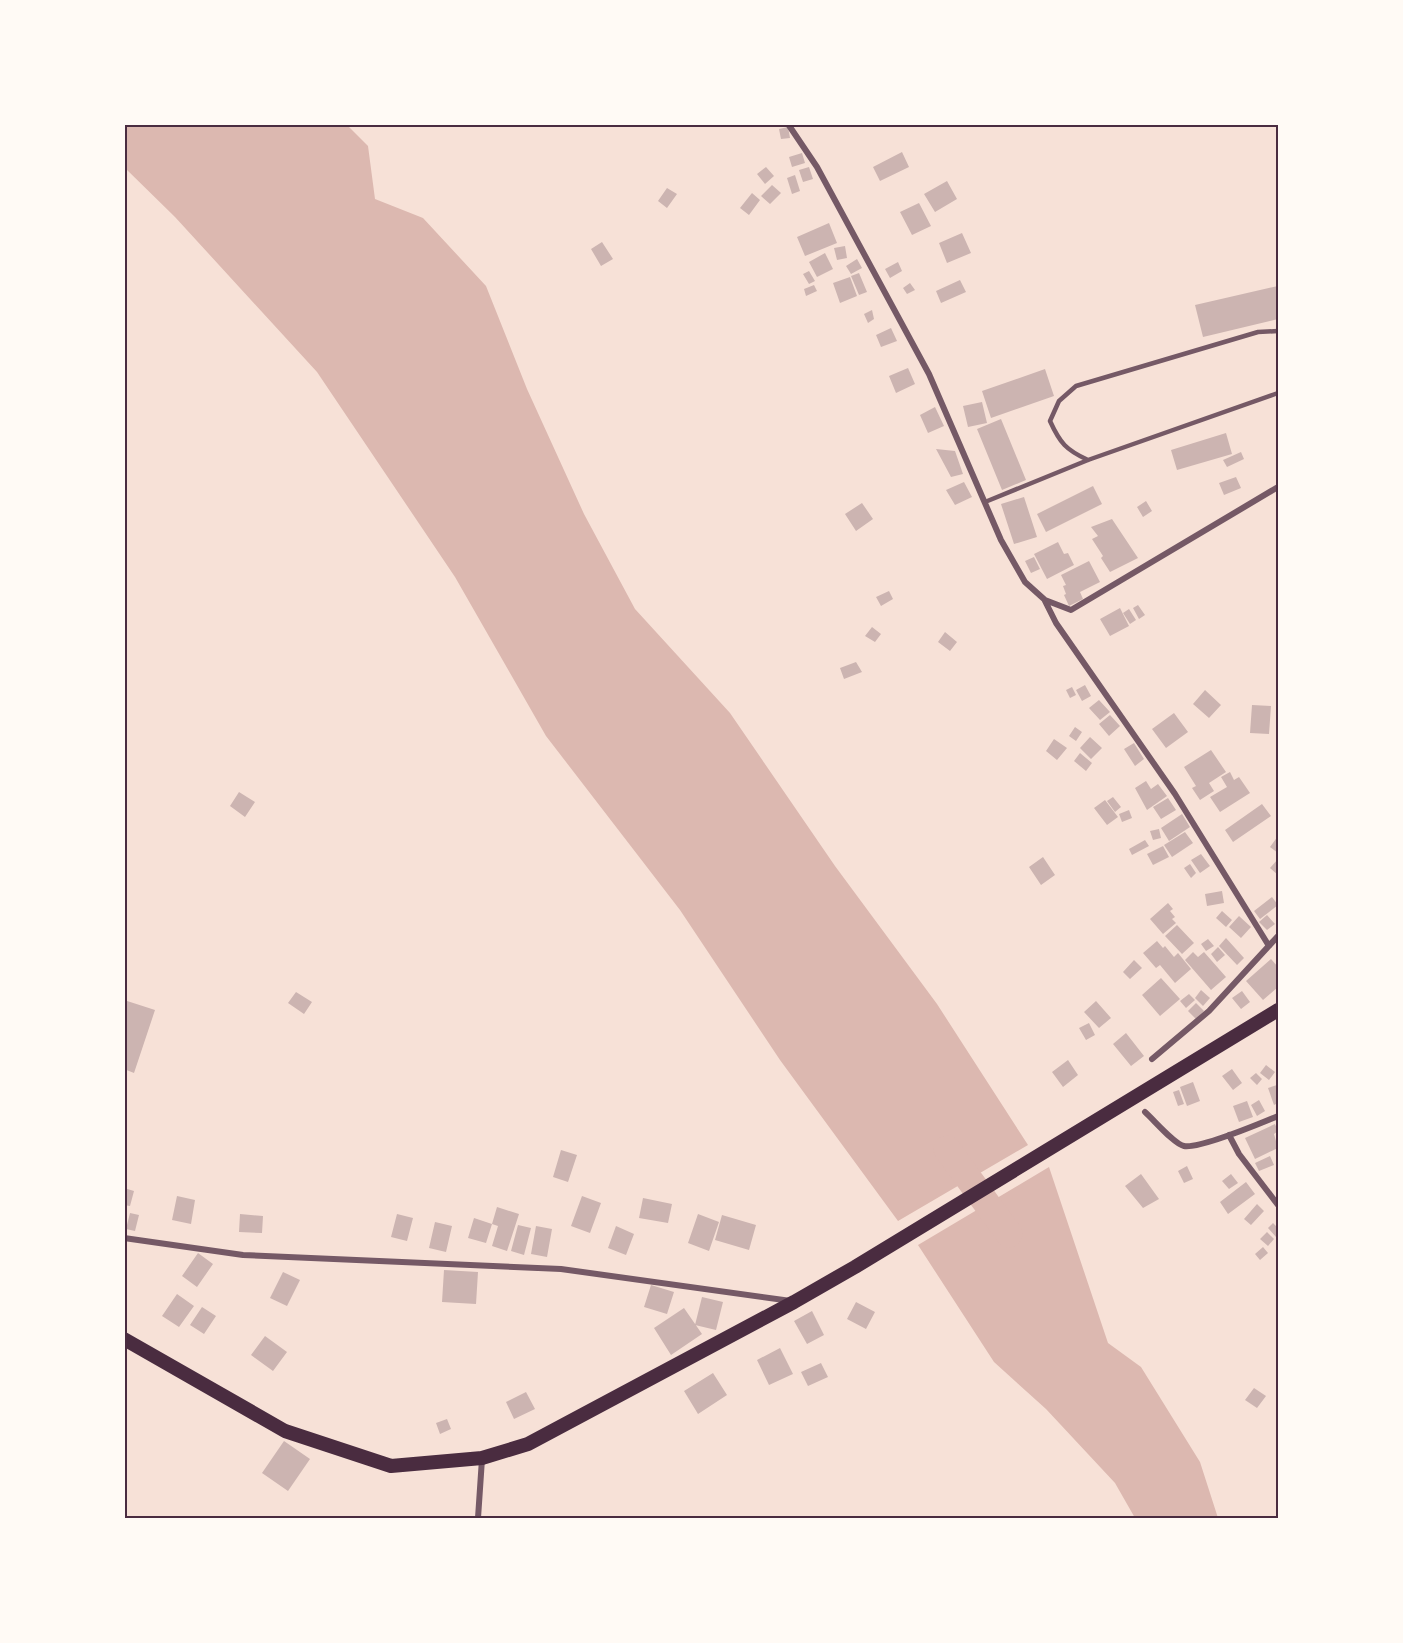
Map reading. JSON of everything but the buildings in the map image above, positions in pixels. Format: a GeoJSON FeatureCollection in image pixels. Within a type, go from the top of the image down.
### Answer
{"type":"FeatureCollection","features":[{"type":"Feature","properties":{"kind":"main road"},"geometry":{"type":"LineString","coordinates":[[124,1339],[285,1431],[327,1445],[391,1466],[482,1458],[528,1444],[794,1302],[1278,1010]]}},
{"type":"Feature","properties":{"kind":"street"},"geometry":{"type":"LineString","coordinates":[[788,124],[817,167],[929,374],[1001,540],[1025,582],[1045,600],[1071,610],[1278,487]]}},
{"type":"Feature","properties":{"kind":"street"},"geometry":{"type":"LineString","coordinates":[[1045,600],[1056,623],[1175,794],[1269,946]]}},
{"type":"Feature","properties":{"kind":"street"},"geometry":{"type":"LineString","coordinates":[[1152,1059],[1209,1011],[1278,936]]}},
{"type":"Feature","properties":{"kind":"street"},"geometry":{"type":"LineString","coordinates":[[1145,1112],[1178,1143],[1185,1146],[1229,1135],[1278,1116]]}},
{"type":"Feature","properties":{"kind":"street"},"geometry":{"type":"LineString","coordinates":[[1229,1135],[1239,1154],[1278,1205]]}},
{"type":"Feature","properties":{"kind":"street"},"geometry":{"type":"LineString","coordinates":[[124,1239],[243,1255],[561,1269],[794,1302]]}},
{"type":"Feature","properties":{"kind":"street"},"geometry":{"type":"LineString","coordinates":[[478,1518],[482,1458]]}},
{"type":"Feature","properties":{"kind":"lane"},"geometry":{"type":"LineString","coordinates":[[1088,460],[1072,453],[1059,441],[1050,421],[1059,401],[1076,386],[1258,332],[1278,331]]}},
{"type":"Feature","properties":{"kind":"lane"},"geometry":{"type":"LineString","coordinates":[[985,502],[1088,460],[1278,393]]}},
{"type":"Feature","properties":{"kind":"shaded area"},"geometry":{"type":"Polygon","coordinates":[[[124,125],[347,125],[368,146],[375,199],[423,218],[486,286],[527,389],[584,514],[635,609],[730,713],[835,866],[937,1004],[1028,1145],[898,1221],[780,1060],[680,910],[546,736],[455,577],[317,372],[175,217],[125,168],[124,125]]]}},
{"type":"Feature","properties":{"kind":"shaded area"},"geometry":{"type":"Polygon","coordinates":[[[1049,1167],[1108,1343],[1141,1367],[1200,1462],[1218,1518],[1135,1518],[1115,1483],[1046,1409],[994,1362],[918,1245],[1049,1167]]]}},
{"type":"Feature","properties":{"kind":"waterway"},"geometry":{"type":"LineString","coordinates":[[947,1149],[1009,1234]]}}]}
